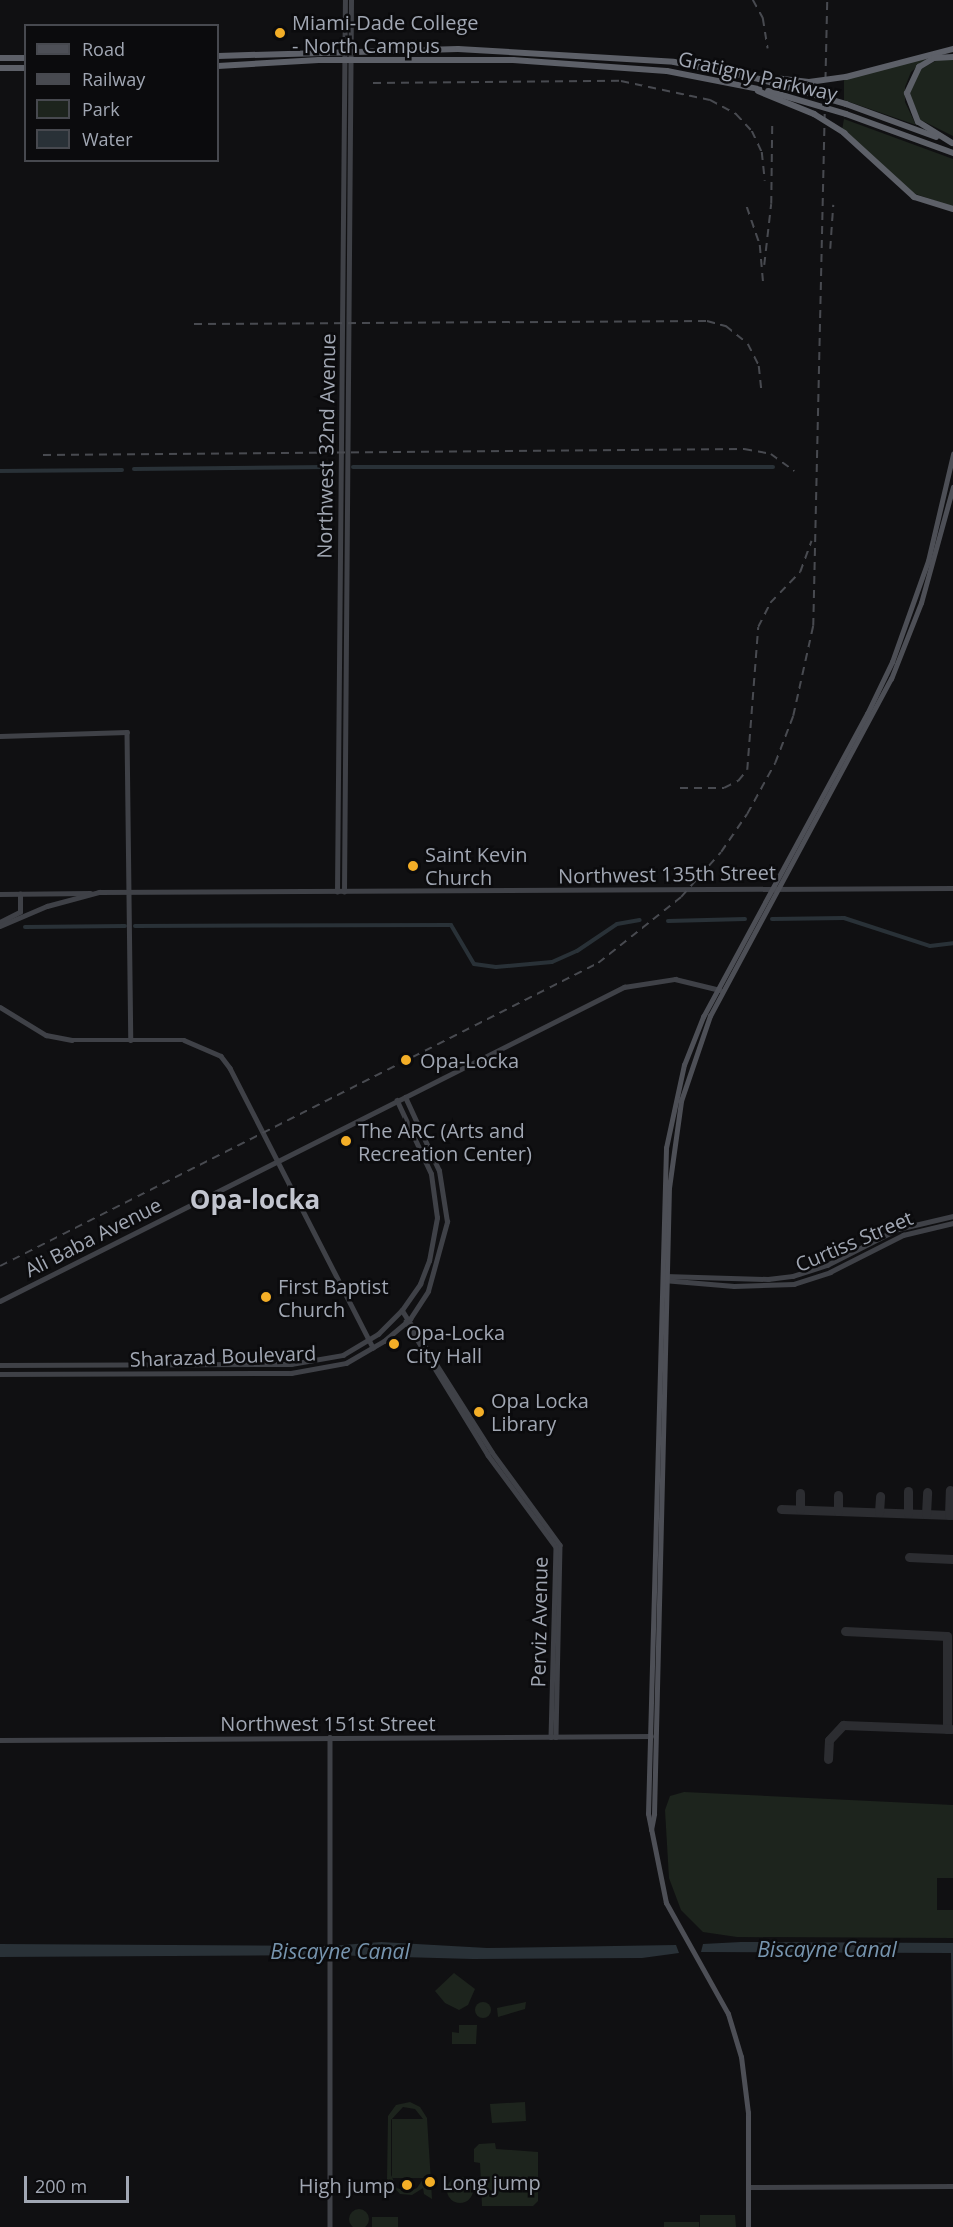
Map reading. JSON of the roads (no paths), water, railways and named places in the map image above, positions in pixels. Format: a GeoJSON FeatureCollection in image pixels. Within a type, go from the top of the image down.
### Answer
{"type":"FeatureCollection","features":[{"type":"Feature","properties":{"kind":"highway"},"geometry":{"type":"LineString","coordinates":[[759,78],[809,81],[846,77],[953,49]]}},
{"type":"Feature","properties":{"kind":"highway","name":"Gratigny Parkway"},"geometry":{"type":"LineString","coordinates":[[219,56],[347,50],[555,54],[674,62],[759,78],[846,104],[953,143]]}},
{"type":"Feature","properties":{"kind":"highway"},"geometry":{"type":"LineString","coordinates":[[953,57],[934,58],[919,67],[907,93],[918,122],[953,143]]}},
{"type":"Feature","properties":{"kind":"highway"},"geometry":{"type":"LineString","coordinates":[[0,58],[24,58]]}},
{"type":"Feature","properties":{"kind":"highway","name":"Gratigny Parkway"},"geometry":{"type":"LineString","coordinates":[[219,66],[347,60],[549,62],[667,71],[744,85],[846,114],[953,153]]}},
{"type":"Feature","properties":{"kind":"highway"},"geometry":{"type":"LineString","coordinates":[[0,68],[24,68]]}},
{"type":"Feature","properties":{"kind":"highway"},"geometry":{"type":"LineString","coordinates":[[759,90],[814,114],[844,133],[914,197],[953,210]]}},
{"type":"Feature","properties":{"kind":"main road"},"geometry":{"type":"LineString","coordinates":[[748,2227],[745,2078],[728,2014],[666,1903],[650,1832],[660,1279],[663,1185],[669,1126],[690,1049],[772,887],[867,714],[892,662],[928,561],[953,454]]}},
{"type":"Feature","properties":{"kind":"main road"},"geometry":{"type":"LineString","coordinates":[[650,1832],[654,1814],[670,1169],[678,1116],[700,1039],[719,990],[779,888],[873,717],[903,650],[931,574],[953,487]]}},
{"type":"Feature","properties":{"kind":"street","name":"Northwest 32nd Avenue"},"geometry":{"type":"LineString","coordinates":[[344,892],[347,60],[345,0]]}},
{"type":"Feature","properties":{"kind":"street","name":"Northwest 32nd Avenue"},"geometry":{"type":"LineString","coordinates":[[347,50],[351,0]]}},
{"type":"Feature","properties":{"kind":"street","name":"Northwest 32nd Avenue"},"geometry":{"type":"LineString","coordinates":[[337,892],[347,60]]}},
{"type":"Feature","properties":{"kind":"street"},"geometry":{"type":"LineString","coordinates":[[0,736],[127,732],[131,1040]]}},
{"type":"Feature","properties":{"kind":"street","name":"Northwest 135th Street"},"geometry":{"type":"LineString","coordinates":[[99,892],[344,892],[772,887],[953,888]]}},
{"type":"Feature","properties":{"kind":"street"},"geometry":{"type":"LineString","coordinates":[[0,894],[99,892]]}},
{"type":"Feature","properties":{"kind":"street"},"geometry":{"type":"LineString","coordinates":[[0,924],[47,906],[99,892]]}},
{"type":"Feature","properties":{"kind":"street"},"geometry":{"type":"LineString","coordinates":[[0,924],[20,912],[20,894]]}},
{"type":"Feature","properties":{"kind":"street","name":"Ali Baba Avenue"},"geometry":{"type":"LineString","coordinates":[[0,1301],[624,987],[675,979],[719,990]]}},
{"type":"Feature","properties":{"kind":"street"},"geometry":{"type":"LineString","coordinates":[[0,1007],[46,1035],[72,1040],[188,1041],[221,1056],[373,1348]]}},
{"type":"Feature","properties":{"kind":"street","name":"Sharazad Boulevard"},"geometry":{"type":"LineString","coordinates":[[0,1374],[291,1373],[346,1364],[373,1348],[408,1320],[428,1291],[447,1222],[440,1173],[405,1097]]}},
{"type":"Feature","properties":{"kind":"street","name":"Sharazad Boulevard"},"geometry":{"type":"LineString","coordinates":[[0,1365],[291,1364],[343,1355],[368,1340],[402,1310],[429,1261],[437,1218],[431,1174],[397,1101]]}},
{"type":"Feature","properties":{"kind":"street","name":"Curtiss Street"},"geometry":{"type":"LineString","coordinates":[[660,1279],[783,1278],[827,1265],[911,1224],[953,1216]]}},
{"type":"Feature","properties":{"kind":"street","name":"Curtiss Street"},"geometry":{"type":"LineString","coordinates":[[666,1279],[774,1286],[824,1275],[913,1231],[953,1223]]}},
{"type":"Feature","properties":{"kind":"street"},"geometry":{"type":"LineString","coordinates":[[911,1224],[913,1231]]}},
{"type":"Feature","properties":{"kind":"street"},"geometry":{"type":"LineString","coordinates":[[774,1286],[783,1278]]}},
{"type":"Feature","properties":{"kind":"street","name":"Perviz Avenue"},"geometry":{"type":"LineString","coordinates":[[402,1310],[492,1452],[560,1545],[553,1737]]}},
{"type":"Feature","properties":{"kind":"street"},"geometry":{"type":"LineString","coordinates":[[83,1365],[84,1374]]}},
{"type":"Feature","properties":{"kind":"street","name":"Northwest 151st Street"},"geometry":{"type":"LineString","coordinates":[[0,1740],[656,1736]]}},
{"type":"Feature","properties":{"kind":"street"},"geometry":{"type":"LineString","coordinates":[[330,1737],[330,2227]]}},
{"type":"Feature","properties":{"kind":"street"},"geometry":{"type":"LineString","coordinates":[[748,2187],[953,2186]]}},
{"type":"Feature","properties":{"kind":"water","name":"Biscayne Canal"},"geometry":{"type":"Polygon","coordinates":[[[381,1942],[487,1948],[676,1945],[679,1953],[642,1958],[473,1959],[329,1955],[0,1957],[0,1944],[330,1946],[381,1942]]]}},
{"type":"Feature","properties":{"kind":"water","name":"Biscayne Canal"},"geometry":{"type":"Polygon","coordinates":[[[741,1942],[953,1943],[953,2097],[951,1953],[701,1952],[703,1944],[741,1942]]]}},
{"type":"Feature","properties":{"kind":"waterway"},"geometry":{"type":"LineString","coordinates":[[134,469],[326,467]]}},
{"type":"Feature","properties":{"kind":"waterway"},"geometry":{"type":"LineString","coordinates":[[353,467],[773,467]]}},
{"type":"Feature","properties":{"kind":"waterway"},"geometry":{"type":"LineString","coordinates":[[0,471],[122,470]]}},
{"type":"Feature","properties":{"kind":"waterway"},"geometry":{"type":"LineString","coordinates":[[772,919],[844,918],[930,946],[953,943]]}},
{"type":"Feature","properties":{"kind":"waterway"},"geometry":{"type":"LineString","coordinates":[[668,921],[745,919]]}},
{"type":"Feature","properties":{"kind":"waterway"},"geometry":{"type":"LineString","coordinates":[[135,926],[451,925],[474,964],[496,967],[552,962],[577,951],[617,924],[640,920]]}},
{"type":"Feature","properties":{"kind":"waterway"},"geometry":{"type":"LineString","coordinates":[[25,927],[125,926]]}},
{"type":"Feature","properties":{"kind":"railway"},"geometry":{"type":"LineString","coordinates":[[753,0],[763,18],[768,49]]}},
{"type":"Feature","properties":{"kind":"railway"},"geometry":{"type":"LineString","coordinates":[[0,1266],[598,963],[681,897],[721,852],[747,814],[775,763],[793,716],[813,626],[827,0]]}},
{"type":"Feature","properties":{"kind":"railway"},"geometry":{"type":"LineString","coordinates":[[373,83],[621,81],[710,100],[736,114],[752,131],[762,152],[765,181]]}},
{"type":"Feature","properties":{"kind":"railway"},"geometry":{"type":"LineString","coordinates":[[764,265],[771,204],[772,123]]}},
{"type":"Feature","properties":{"kind":"railway"},"geometry":{"type":"LineString","coordinates":[[830,249],[833,205]]}},
{"type":"Feature","properties":{"kind":"railway"},"geometry":{"type":"LineString","coordinates":[[747,207],[760,245],[763,282]]}},
{"type":"Feature","properties":{"kind":"railway"},"geometry":{"type":"LineString","coordinates":[[194,324],[707,321],[726,326],[748,344],[759,366],[762,393]]}},
{"type":"Feature","properties":{"kind":"railway"},"geometry":{"type":"LineString","coordinates":[[43,455],[744,449],[771,454],[794,471]]}},
{"type":"Feature","properties":{"kind":"railway"},"geometry":{"type":"LineString","coordinates":[[680,788],[724,788],[738,781],[747,770],[758,627],[770,603],[800,572],[811,541]]}},
{"type":"Feature","properties":{"kind":"place","name":"Miami-Dade College - North Campus"},"geometry":{"type":"Point","coordinates":[280,33]}},
{"type":"Feature","properties":{"kind":"place","name":"Saint Kevin Church"},"geometry":{"type":"Point","coordinates":[413,866]}},
{"type":"Feature","properties":{"kind":"place","name":"Opa-Locka"},"geometry":{"type":"Point","coordinates":[406,1060]}},
{"type":"Feature","properties":{"kind":"place","name":"The ARC (Arts and Recreation Center)"},"geometry":{"type":"Point","coordinates":[346,1141]}},
{"type":"Feature","properties":{"kind":"place","name":"First Baptist Church"},"geometry":{"type":"Point","coordinates":[266,1297]}},
{"type":"Feature","properties":{"kind":"place","name":"Opa-Locka City Hall"},"geometry":{"type":"Point","coordinates":[394,1344]}},
{"type":"Feature","properties":{"kind":"place","name":"Opa Locka Library"},"geometry":{"type":"Point","coordinates":[479,1412]}},
{"type":"Feature","properties":{"kind":"place","name":"Long jump"},"geometry":{"type":"Point","coordinates":[430,2182]}},
{"type":"Feature","properties":{"kind":"place","name":"High jump"},"geometry":{"type":"Point","coordinates":[407,2185]}},
{"type":"Feature","properties":{"kind":"district","name":"Opa-locka"},"geometry":{"type":"Point","coordinates":[255,1200]}}]}
